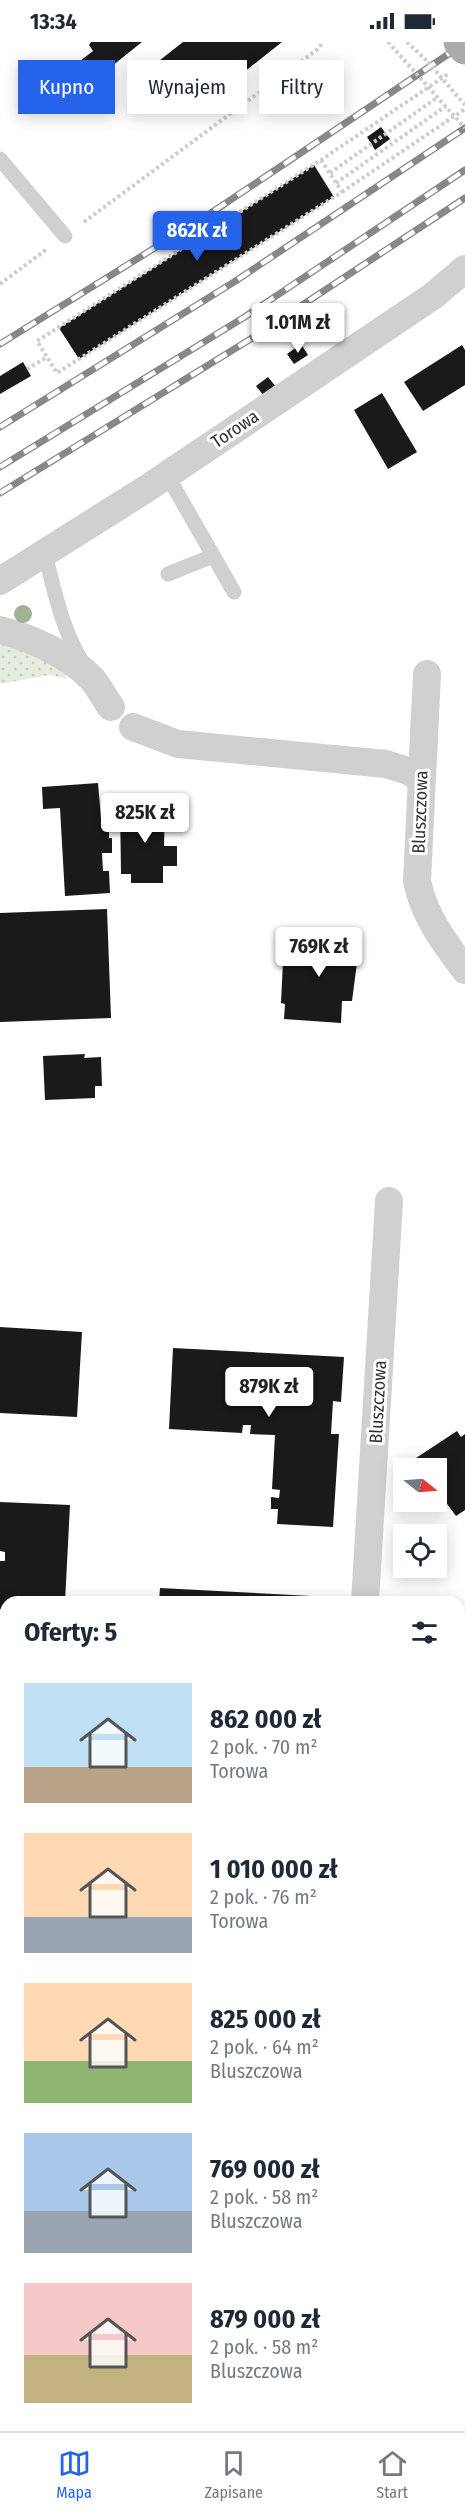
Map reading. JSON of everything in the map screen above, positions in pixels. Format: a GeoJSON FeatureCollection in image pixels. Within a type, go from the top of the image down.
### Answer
{"type":"FeatureCollection","features":[{"type":"Feature","properties":{"kind":"street","name":"Torowa"},"geometry":{"type":"LineString","coordinates":[[0,581],[45,555],[167,475],[433,296],[465,269]]}},
{"type":"Feature","properties":{"kind":"street"},"geometry":{"type":"LineString","coordinates":[[0,630],[22,636],[53,651],[93,681],[111,707]]}},
{"type":"Feature","properties":{"kind":"street","name":"Bluszczowa"},"geometry":{"type":"LineString","coordinates":[[427,674],[417,881],[430,919],[455,938],[465,970]]}},
{"type":"Feature","properties":{"kind":"street"},"geometry":{"type":"LineString","coordinates":[[133,727],[178,744],[386,764],[411,772],[421,780]]}},
{"type":"Feature","properties":{"kind":"street","name":"Bluszczowa"},"geometry":{"type":"LineString","coordinates":[[365,1596],[389,1201]]}},
{"type":"Feature","properties":{"kind":"lane"},"geometry":{"type":"LineString","coordinates":[[0,159],[65,236]]}},
{"type":"Feature","properties":{"kind":"lane"},"geometry":{"type":"LineString","coordinates":[[167,475],[234,592]]}},
{"type":"Feature","properties":{"kind":"lane"},"geometry":{"type":"LineString","coordinates":[[45,555],[61,616],[73,646],[93,681]]}},
{"type":"Feature","properties":{"kind":"lane"},"geometry":{"type":"LineString","coordinates":[[168,574],[213,556]]}},
{"type":"Feature","properties":{"kind":"path"},"geometry":{"type":"LineString","coordinates":[[0,284],[318,49],[323,42]]}},
{"type":"Feature","properties":{"kind":"path"},"geometry":{"type":"LineString","coordinates":[[388,42],[465,128]]}},
{"type":"Feature","properties":{"kind":"path"},"geometry":{"type":"LineString","coordinates":[[407,42],[465,107],[342,192],[57,373],[37,341],[321,160],[460,53]]}},
{"type":"Feature","properties":{"kind":"path"},"geometry":{"type":"LineString","coordinates":[[330,173],[438,97]]}},
{"type":"Feature","properties":{"kind":"path"},"geometry":{"type":"LineString","coordinates":[[336,183],[427,122],[446,106]]}},
{"type":"Feature","properties":{"kind":"path"},"geometry":{"type":"LineString","coordinates":[[321,160],[342,192]]}},
{"type":"Feature","properties":{"kind":"path"},"geometry":{"type":"LineString","coordinates":[[27,369],[47,357]]}},
{"type":"Feature","properties":{"kind":"shaded area"},"geometry":{"type":"Polygon","coordinates":[[[0,641],[62,668],[67,679],[49,675],[0,684],[0,641]]]}},
{"type":"Feature","properties":{"kind":"building"},"geometry":{"type":"Polygon","coordinates":[[[91,42],[142,42],[115,64],[115,60],[81,60],[93,51],[89,45],[91,42]]]}},
{"type":"Feature","properties":{"kind":"building"},"geometry":{"type":"Polygon","coordinates":[[[183,42],[282,42],[247,70],[247,60],[160,60],[183,42]]]}},
{"type":"Feature","properties":{"kind":"building"},"geometry":{"type":"Polygon","coordinates":[[[381,127],[390,139],[375,150],[367,137],[381,127]]]}},
{"type":"Feature","properties":{"kind":"building"},"geometry":{"type":"Polygon","coordinates":[[[314,165],[334,197],[79,359],[59,328],[314,165]]]}},
{"type":"Feature","properties":{"kind":"building"},"geometry":{"type":"Polygon","coordinates":[[[301,344],[308,355],[294,364],[287,354],[301,344]]]}},
{"type":"Feature","properties":{"kind":"building"},"geometry":{"type":"Polygon","coordinates":[[[462,345],[465,350],[465,385],[423,411],[404,382],[462,345]]]}},
{"type":"Feature","properties":{"kind":"building"},"geometry":{"type":"Polygon","coordinates":[[[23,362],[31,376],[0,394],[0,376],[23,362]]]}},
{"type":"Feature","properties":{"kind":"building"},"geometry":{"type":"Polygon","coordinates":[[[268,377],[276,387],[264,396],[256,386],[268,377]]]}},
{"type":"Feature","properties":{"kind":"building"},"geometry":{"type":"Polygon","coordinates":[[[382,393],[417,452],[388,469],[354,410],[382,393]]]}},
{"type":"Feature","properties":{"kind":"building"},"geometry":{"type":"Polygon","coordinates":[[[98,783],[101,819],[109,818],[109,838],[112,838],[112,853],[102,853],[103,871],[109,871],[110,893],[65,896],[60,808],[43,809],[42,787],[98,783]]]}},
{"type":"Feature","properties":{"kind":"building"},"geometry":{"type":"Polygon","coordinates":[[[120,805],[165,805],[164,846],[177,846],[177,866],[163,866],[163,883],[131,883],[131,874],[121,874],[120,805]]]}},
{"type":"Feature","properties":{"kind":"building"},"geometry":{"type":"Polygon","coordinates":[[[107,909],[111,1018],[0,1022],[0,913],[107,909]]]}},
{"type":"Feature","properties":{"kind":"building"},"geometry":{"type":"Polygon","coordinates":[[[289,935],[360,940],[352,1001],[342,1001],[341,1023],[284,1019],[285,1004],[281,1003],[283,961],[287,961],[289,935]]]}},
{"type":"Feature","properties":{"kind":"building"},"geometry":{"type":"Polygon","coordinates":[[[85,1054],[84,1058],[101,1057],[102,1086],[95,1086],[95,1098],[45,1100],[43,1056],[85,1054]]]}},
{"type":"Feature","properties":{"kind":"building"},"geometry":{"type":"Polygon","coordinates":[[[0,1327],[82,1332],[77,1417],[0,1413],[0,1327]]]}},
{"type":"Feature","properties":{"kind":"building"},"geometry":{"type":"Polygon","coordinates":[[[173,1348],[344,1357],[341,1402],[333,1401],[331,1434],[339,1434],[333,1527],[277,1524],[278,1509],[271,1509],[271,1497],[279,1498],[280,1490],[272,1489],[275,1435],[250,1434],[251,1425],[243,1425],[242,1433],[169,1429],[173,1348]]]}},
{"type":"Feature","properties":{"kind":"building"},"geometry":{"type":"Polygon","coordinates":[[[457,1431],[461,1437],[465,1434],[465,1510],[456,1516],[447,1504],[447,1458],[416,1458],[457,1431]]]}},
{"type":"Feature","properties":{"kind":"building"},"geometry":{"type":"Polygon","coordinates":[[[0,1502],[70,1505],[65,1596],[0,1596],[0,1561],[5,1561],[5,1552],[0,1551],[0,1502]]]}},
{"type":"Feature","properties":{"kind":"building"},"geometry":{"type":"Polygon","coordinates":[[[160,1588],[311,1596],[159,1596],[160,1588]]]}},
{"type":"Feature","properties":{"kind":"railway"},"geometry":{"type":"LineString","coordinates":[[0,344],[211,213],[465,43]]}},
{"type":"Feature","properties":{"kind":"railway"},"geometry":{"type":"LineString","coordinates":[[0,427],[234,282],[465,128]]}},
{"type":"Feature","properties":{"kind":"railway"},"geometry":{"type":"LineString","coordinates":[[0,467],[243,318],[465,170]]}},
{"type":"Feature","properties":{"kind":"railway"},"geometry":{"type":"LineString","coordinates":[[0,493],[249,340],[465,198]]}}]}
